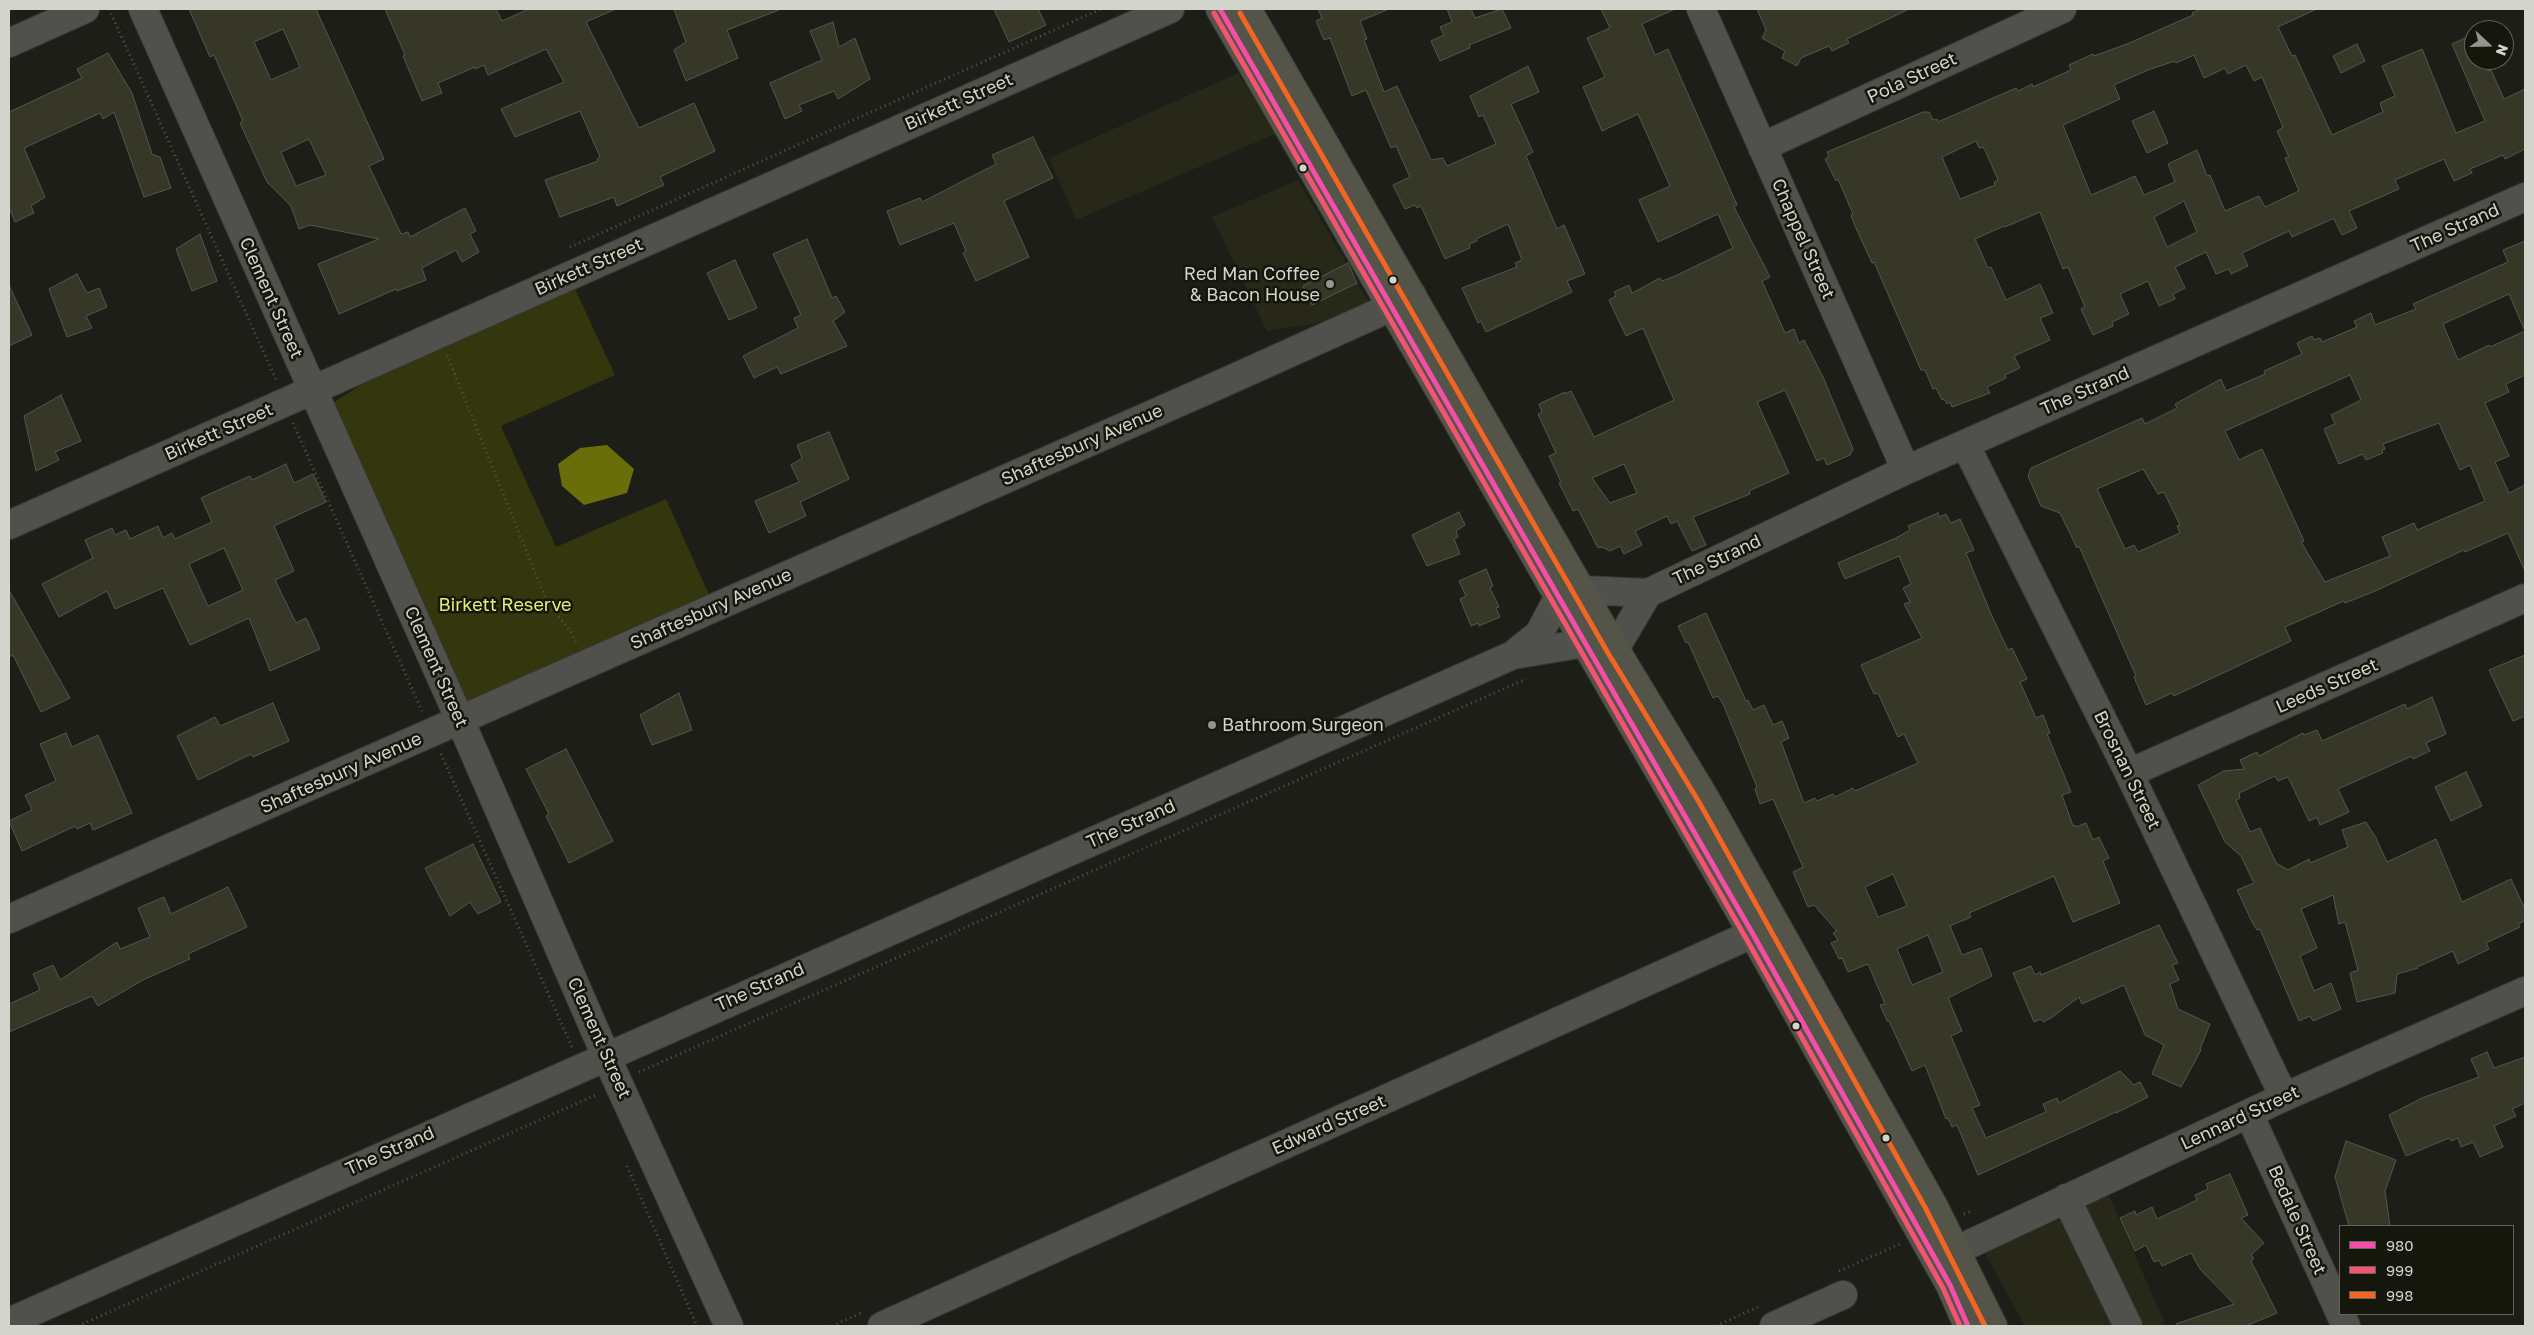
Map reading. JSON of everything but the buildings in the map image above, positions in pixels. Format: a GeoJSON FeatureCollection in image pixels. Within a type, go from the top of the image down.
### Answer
{"type":"FeatureCollection","features":[{"type":"Feature","properties":{"kind":"main road"},"geometry":{"type":"LineString","coordinates":[[1220,9],[1402,301]]}},
{"type":"Feature","properties":{"kind":"main road"},"geometry":{"type":"LineString","coordinates":[[1248,9],[1402,301],[1570,594],[1615,649],[1705,798],[1765,930]]}},
{"type":"Feature","properties":{"kind":"main road"},"geometry":{"type":"LineString","coordinates":[[1570,594],[1585,643],[1765,930],[1931,1227],[1950,1286],[1968,1326]]}},
{"type":"Feature","properties":{"kind":"main road"},"geometry":{"type":"LineString","coordinates":[[1931,1227],[1957,1250],[1993,1326]]}},
{"type":"Feature","properties":{"kind":"street"},"geometry":{"type":"LineString","coordinates":[[9,43],[85,9]]}},
{"type":"Feature","properties":{"kind":"street","name":"Clement Street"},"geometry":{"type":"LineString","coordinates":[[143,9],[460,720],[594,1061],[729,1326]]}},
{"type":"Feature","properties":{"kind":"street","name":"Birkett Street"},"geometry":{"type":"LineString","coordinates":[[9,525],[276,388],[439,334],[1170,9]]}},
{"type":"Feature","properties":{"kind":"street","name":"Chappel Street"},"geometry":{"type":"LineString","coordinates":[[1701,9],[1906,470]]}},
{"type":"Feature","properties":{"kind":"street","name":"Pola Street"},"geometry":{"type":"LineString","coordinates":[[1762,147],[2062,9]]}},
{"type":"Feature","properties":{"kind":"street","name":"The Strand"},"geometry":{"type":"LineString","coordinates":[[9,1322],[1513,654],[1539,634],[1570,594],[1648,593],[1906,470],[2525,197]]}},
{"type":"Feature","properties":{"kind":"street","name":"Shaftesbury Avenue"},"geometry":{"type":"LineString","coordinates":[[9,919],[1402,301]]}},
{"type":"Feature","properties":{"kind":"street","name":"Brosnan Street"},"geometry":{"type":"LineString","coordinates":[[1965,444],[2129,774],[2284,1097]]}},
{"type":"Feature","properties":{"kind":"street"},"geometry":{"type":"LineString","coordinates":[[1615,649],[1648,593]]}},
{"type":"Feature","properties":{"kind":"street","name":"Leeds Street"},"geometry":{"type":"LineString","coordinates":[[2129,774],[2525,598]]}},
{"type":"Feature","properties":{"kind":"street","name":"The Strand"},"geometry":{"type":"LineString","coordinates":[[1513,654],[1585,643]]}},
{"type":"Feature","properties":{"kind":"street","name":"Edward Street"},"geometry":{"type":"LineString","coordinates":[[882,1326],[1732,943],[1765,930]]}},
{"type":"Feature","properties":{"kind":"street","name":"Lennard Street"},"geometry":{"type":"LineString","coordinates":[[1957,1250],[2284,1097],[2525,990]]}},
{"type":"Feature","properties":{"kind":"street","name":"Bedale Street"},"geometry":{"type":"LineString","coordinates":[[2249,1114],[2339,1311]]}},
{"type":"Feature","properties":{"kind":"street"},"geometry":{"type":"LineString","coordinates":[[2066,1198],[2128,1326]]}},
{"type":"Feature","properties":{"kind":"street"},"geometry":{"type":"LineString","coordinates":[[1767,1316],[1841,1283]]}},
{"type":"Feature","properties":{"kind":"path"},"geometry":{"type":"LineString","coordinates":[[109,9],[431,733],[608,1089]]}},
{"type":"Feature","properties":{"kind":"path"},"geometry":{"type":"LineString","coordinates":[[567,248],[1102,9]]}},
{"type":"Feature","properties":{"kind":"path"},"geometry":{"type":"LineString","coordinates":[[439,334],[547,602],[572,633],[576,645]]}},
{"type":"Feature","properties":{"kind":"path"},"geometry":{"type":"LineString","coordinates":[[276,388],[307,378]]}},
{"type":"Feature","properties":{"kind":"path"},"geometry":{"type":"LineString","coordinates":[[78,1326],[1528,678]]}},
{"type":"Feature","properties":{"kind":"path"},"geometry":{"type":"LineString","coordinates":[[601,1104],[608,1089]]}},
{"type":"Feature","properties":{"kind":"path"},"geometry":{"type":"LineString","coordinates":[[624,1157],[696,1326]]}},
{"type":"Feature","properties":{"kind":"path"},"geometry":{"type":"LineString","coordinates":[[1841,1283],[1931,1227],[1972,1211]]}},
{"type":"Feature","properties":{"kind":"path"},"geometry":{"type":"LineString","coordinates":[[1716,1326],[1767,1316]]}},
{"type":"Feature","properties":{"kind":"shaded area"},"geometry":{"type":"Polygon","coordinates":[[[1238,73],[1275,134],[1076,220],[1049,158],[1238,73]]]}},
{"type":"Feature","properties":{"kind":"shaded area"},"geometry":{"type":"Polygon","coordinates":[[[1298,180],[1376,314],[1267,331],[1212,217],[1298,180]]]}},
{"type":"Feature","properties":{"kind":"shaded area"},"geometry":{"type":"Polygon","coordinates":[[[607,445],[634,469],[627,493],[584,505],[562,486],[558,464],[580,448],[607,445]]]}},
{"type":"Feature","properties":{"kind":"shaded area"},"geometry":{"type":"Polygon","coordinates":[[[2103,1182],[2166,1326],[2025,1326],[1977,1239],[2103,1182]]]}},
{"type":"Feature","properties":{"kind":"green space","name":"Birkett Reserve"},"geometry":{"type":"Polygon","coordinates":[[[569,276],[615,375],[501,426],[556,547],[666,499],[715,608],[665,629],[463,703],[334,402],[454,327],[569,276]]]}},
{"type":"Feature","properties":{"kind":"transit line","name":"980"},"geometry":{"type":"LineString","coordinates":[[1220,9],[1754,936],[1950,1285],[1968,1326]]}},
{"type":"Feature","properties":{"kind":"transit line","name":"999"},"geometry":{"type":"LineString","coordinates":[[1214,13],[1747,940],[1943,1288],[1960,1326]]}},
{"type":"Feature","properties":{"kind":"transit line","name":"998"},"geometry":{"type":"LineString","coordinates":[[1240,13],[1608,653],[1699,802],[1926,1209],[1985,1326]]}},
{"type":"Feature","properties":{"kind":"place","name":"Red Man Coffee & Bacon House"},"geometry":{"type":"Point","coordinates":[1330,284]}},
{"type":"Feature","properties":{"kind":"place","name":"Bathroom Surgeon"},"geometry":{"type":"Point","coordinates":[1212,725]}}]}
